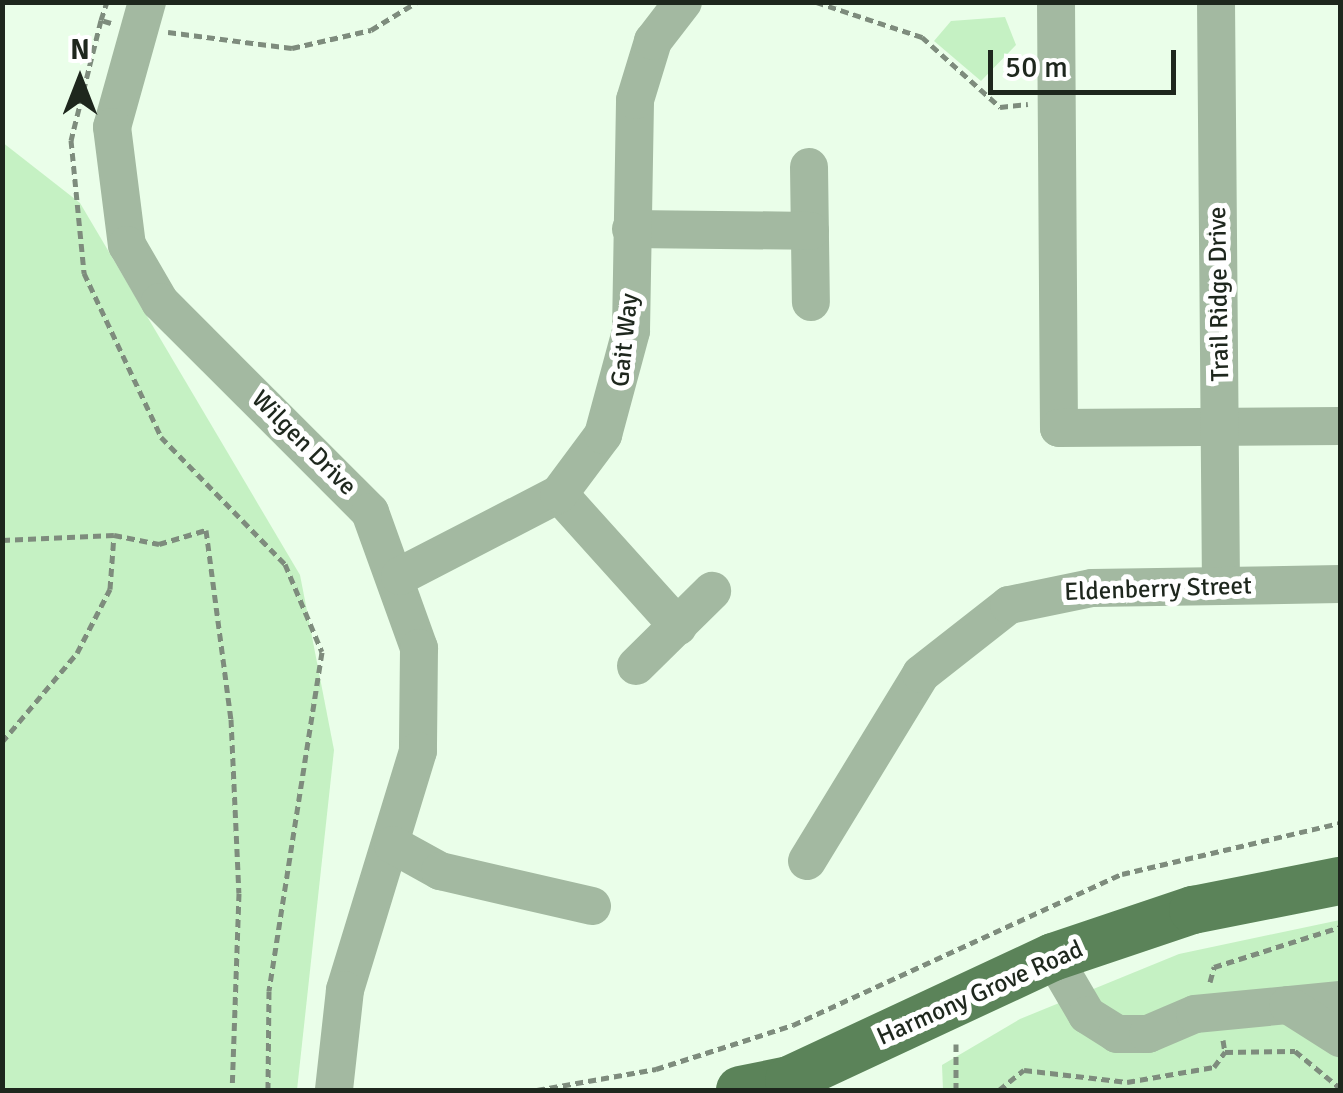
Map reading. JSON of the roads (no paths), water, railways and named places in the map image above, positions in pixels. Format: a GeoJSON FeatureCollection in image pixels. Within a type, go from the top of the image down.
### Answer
{"type":"FeatureCollection","features":[{"type":"Feature","properties":{"kind":"main road","name":"Harmony Grove Road"},"geometry":{"type":"LineString","coordinates":[[740,1090],[789,1080],[1053,957],[1193,910],[1340,880]]}},
{"type":"Feature","properties":{"kind":"street","name":"Gait Way"},"geometry":{"type":"LineString","coordinates":[[400,576],[559,494],[602,436],[626,374],[639,79],[683,2]]}},
{"type":"Feature","properties":{"kind":"street"},"geometry":{"type":"LineString","coordinates":[[1056,2],[1059,428],[1340,426]]}},
{"type":"Feature","properties":{"kind":"street","name":"Trail Ridge Drive"},"geometry":{"type":"LineString","coordinates":[[1216,2],[1220,586]]}},
{"type":"Feature","properties":{"kind":"street","name":"Wilgen Drive"},"geometry":{"type":"LineString","coordinates":[[142,19],[112,127],[127,245],[160,302],[351,486],[400,576],[424,699],[393,846],[345,990],[334,1090]]}},
{"type":"Feature","properties":{"kind":"street"},"geometry":{"type":"LineString","coordinates":[[809,167],[811,302]]}},
{"type":"Feature","properties":{"kind":"street"},"geometry":{"type":"LineString","coordinates":[[631,229],[810,231]]}},
{"type":"Feature","properties":{"kind":"street"},"geometry":{"type":"LineString","coordinates":[[559,494],[678,626]]}},
{"type":"Feature","properties":{"kind":"street","name":"Eldenberry Street"},"geometry":{"type":"LineString","coordinates":[[807,861],[922,674],[985,618],[1057,590],[1340,584]]}},
{"type":"Feature","properties":{"kind":"street"},"geometry":{"type":"LineString","coordinates":[[636,666],[712,591]]}},
{"type":"Feature","properties":{"kind":"street"},"geometry":{"type":"LineString","coordinates":[[393,846],[440,872],[592,906]]}},
{"type":"Feature","properties":{"kind":"street"},"geometry":{"type":"LineString","coordinates":[[1053,957],[1088,1015],[1117,1034],[1340,1000]]}},
{"type":"Feature","properties":{"kind":"street"},"geometry":{"type":"LineString","coordinates":[[1288,1005],[1340,1038]]}}]}
